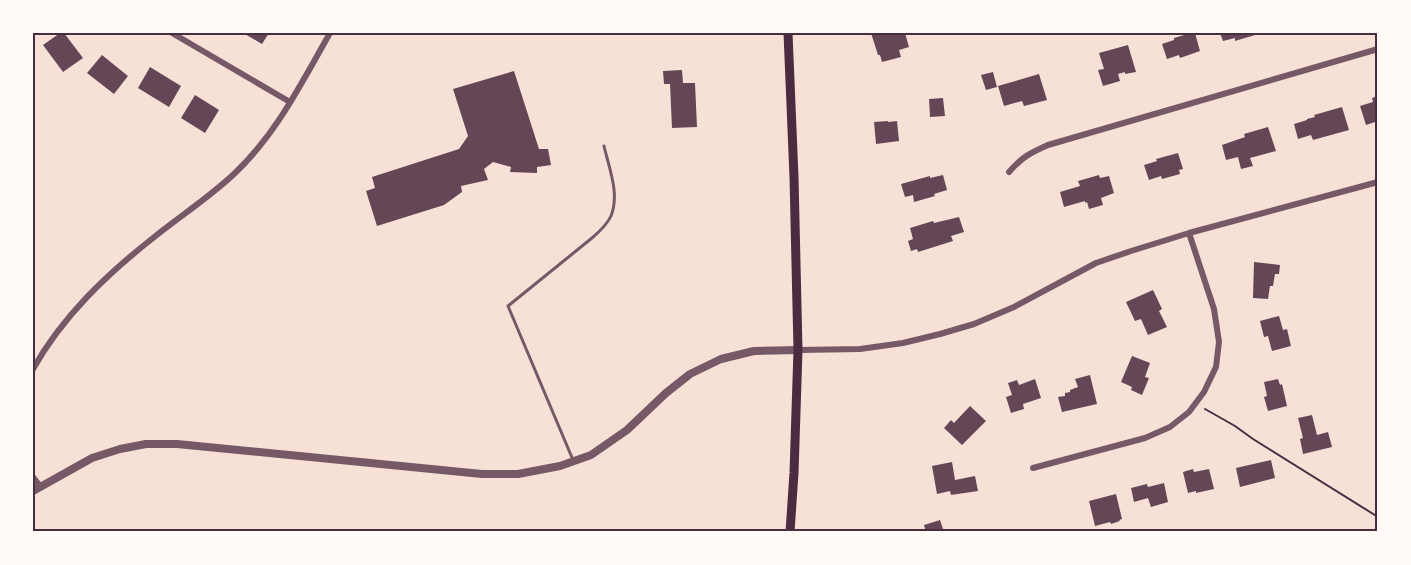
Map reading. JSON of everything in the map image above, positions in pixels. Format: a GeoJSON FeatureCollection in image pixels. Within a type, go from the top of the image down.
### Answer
{"type":"FeatureCollection","features":[{"type":"Feature","properties":{"kind":"main road"},"geometry":{"type":"LineString","coordinates":[[788,33],[798,350],[790,532]]}},
{"type":"Feature","properties":{"kind":"street"},"geometry":{"type":"LineString","coordinates":[[172,33],[290,102]]}},
{"type":"Feature","properties":{"kind":"street"},"geometry":{"type":"LineString","coordinates":[[33,369],[45,348],[81,302],[110,274],[234,173],[259,148],[290,102],[330,33]]}},
{"type":"Feature","properties":{"kind":"street"},"geometry":{"type":"LineString","coordinates":[[1009,172],[1020,159],[1048,145],[1378,49]]}},
{"type":"Feature","properties":{"kind":"street"},"geometry":{"type":"LineString","coordinates":[[33,477],[36,489],[92,458],[146,444],[177,444],[482,474],[518,474],[560,466],[591,455],[627,430],[690,374],[721,359],[753,351],[860,349],[903,343],[940,334],[974,324],[1014,307],[1096,263],[1189,233],[1378,182]]}},
{"type":"Feature","properties":{"kind":"street"},"geometry":{"type":"LineString","coordinates":[[1033,468],[1145,438],[1170,427],[1189,412],[1204,392],[1216,367],[1219,342],[1214,309],[1189,233]]}},
{"type":"Feature","properties":{"kind":"lane"},"geometry":{"type":"LineString","coordinates":[[574,461],[508,306],[592,238],[610,217],[615,194],[604,146]]}},
{"type":"Feature","properties":{"kind":"path"},"geometry":{"type":"LineString","coordinates":[[1196,403],[1378,517]]}},
{"type":"Feature","properties":{"kind":"building"},"geometry":{"type":"Polygon","coordinates":[[[60,33],[64,33],[83,58],[63,72],[43,45],[60,33]]]}},
{"type":"Feature","properties":{"kind":"building"},"geometry":{"type":"Polygon","coordinates":[[[243,33],[269,33],[262,44],[243,33]]]}},
{"type":"Feature","properties":{"kind":"building"},"geometry":{"type":"Polygon","coordinates":[[[871,33],[905,33],[909,47],[899,50],[901,57],[882,62],[871,33]]]}},
{"type":"Feature","properties":{"kind":"building"},"geometry":{"type":"Polygon","coordinates":[[[1195,33],[1200,51],[1180,58],[1179,55],[1167,59],[1162,44],[1195,33]]]}},
{"type":"Feature","properties":{"kind":"building"},"geometry":{"type":"Polygon","coordinates":[[[1220,33],[1255,33],[1255,35],[1235,41],[1235,38],[1223,41],[1220,33]]]}},
{"type":"Feature","properties":{"kind":"building"},"geometry":{"type":"Polygon","coordinates":[[[1128,45],[1136,72],[1118,74],[1120,81],[1103,86],[1098,70],[1104,69],[1099,53],[1128,45]]]}},
{"type":"Feature","properties":{"kind":"building"},"geometry":{"type":"Polygon","coordinates":[[[102,55],[128,76],[114,94],[87,73],[102,55]]]}},
{"type":"Feature","properties":{"kind":"building"},"geometry":{"type":"Polygon","coordinates":[[[150,67],[181,86],[169,107],[138,88],[150,67]]]}},
{"type":"Feature","properties":{"kind":"building"},"geometry":{"type":"Polygon","coordinates":[[[682,70],[683,83],[695,83],[697,127],[672,128],[670,84],[664,84],[663,71],[682,70]]]}},
{"type":"Feature","properties":{"kind":"building"},"geometry":{"type":"Polygon","coordinates":[[[514,71],[539,149],[548,149],[551,165],[537,167],[537,173],[510,172],[511,167],[493,162],[484,169],[488,180],[461,186],[462,192],[444,205],[377,226],[366,191],[375,188],[372,177],[459,149],[468,136],[453,89],[514,71]]]}},
{"type":"Feature","properties":{"kind":"building"},"geometry":{"type":"Polygon","coordinates":[[[993,72],[997,87],[986,90],[981,75],[993,72]]]}},
{"type":"Feature","properties":{"kind":"building"},"geometry":{"type":"Polygon","coordinates":[[[1039,74],[1047,100],[1024,106],[1022,101],[1004,106],[998,86],[1039,74]]]}},
{"type":"Feature","properties":{"kind":"building"},"geometry":{"type":"Polygon","coordinates":[[[195,95],[219,110],[205,133],[181,118],[195,95]]]}},
{"type":"Feature","properties":{"kind":"building"},"geometry":{"type":"Polygon","coordinates":[[[1378,96],[1378,121],[1366,125],[1360,106],[1373,102],[1372,98],[1378,96]]]}},
{"type":"Feature","properties":{"kind":"building"},"geometry":{"type":"Polygon","coordinates":[[[943,98],[945,116],[930,117],[929,99],[943,98]]]}},
{"type":"Feature","properties":{"kind":"building"},"geometry":{"type":"Polygon","coordinates":[[[1342,107],[1349,130],[1313,140],[1311,135],[1298,139],[1294,124],[1315,117],[1314,115],[1342,107]]]}},
{"type":"Feature","properties":{"kind":"building"},"geometry":{"type":"Polygon","coordinates":[[[897,121],[899,141],[876,144],[874,122],[897,121]]]}},
{"type":"Feature","properties":{"kind":"building"},"geometry":{"type":"Polygon","coordinates":[[[1268,127],[1276,151],[1250,158],[1253,166],[1241,169],[1238,157],[1226,160],[1222,145],[1245,137],[1244,134],[1268,127]]]}},
{"type":"Feature","properties":{"kind":"building"},"geometry":{"type":"Polygon","coordinates":[[[1178,153],[1183,169],[1179,170],[1180,174],[1149,180],[1144,165],[1178,153]]]}},
{"type":"Feature","properties":{"kind":"building"},"geometry":{"type":"Polygon","coordinates":[[[943,175],[947,190],[914,202],[913,195],[905,197],[901,184],[943,175]]]}},
{"type":"Feature","properties":{"kind":"building"},"geometry":{"type":"Polygon","coordinates":[[[1099,175],[1100,178],[1109,176],[1114,193],[1101,198],[1103,205],[1089,209],[1085,201],[1064,207],[1060,192],[1080,186],[1078,181],[1099,175]]]}},
{"type":"Feature","properties":{"kind":"building"},"geometry":{"type":"Polygon","coordinates":[[[959,217],[964,232],[951,236],[953,241],[918,252],[917,249],[911,251],[908,241],[913,239],[910,228],[959,217]]]}},
{"type":"Feature","properties":{"kind":"building"},"geometry":{"type":"Polygon","coordinates":[[[1254,262],[1280,265],[1279,274],[1275,274],[1273,286],[1270,286],[1268,299],[1253,298],[1254,262]]]}},
{"type":"Feature","properties":{"kind":"building"},"geometry":{"type":"Polygon","coordinates":[[[1153,290],[1162,309],[1159,311],[1167,327],[1148,335],[1141,319],[1135,321],[1126,302],[1153,290]]]}},
{"type":"Feature","properties":{"kind":"building"},"geometry":{"type":"Polygon","coordinates":[[[1279,316],[1283,330],[1287,329],[1291,346],[1272,351],[1268,336],[1264,337],[1260,321],[1279,316]]]}},
{"type":"Feature","properties":{"kind":"building"},"geometry":{"type":"Polygon","coordinates":[[[1132,356],[1150,363],[1145,377],[1149,378],[1142,395],[1121,382],[1132,356]]]}},
{"type":"Feature","properties":{"kind":"building"},"geometry":{"type":"Polygon","coordinates":[[[1090,375],[1097,404],[1062,412],[1058,397],[1065,396],[1065,393],[1078,387],[1075,379],[1090,375]]]}},
{"type":"Feature","properties":{"kind":"building"},"geometry":{"type":"Polygon","coordinates":[[[1035,379],[1041,398],[1023,404],[1024,409],[1011,413],[1006,397],[1012,395],[1008,383],[1017,380],[1019,385],[1035,379]]]}},
{"type":"Feature","properties":{"kind":"building"},"geometry":{"type":"Polygon","coordinates":[[[1278,379],[1280,385],[1282,384],[1287,406],[1268,411],[1264,397],[1267,396],[1264,382],[1278,379]]]}},
{"type":"Feature","properties":{"kind":"building"},"geometry":{"type":"Polygon","coordinates":[[[970,406],[986,421],[962,445],[944,428],[951,420],[954,423],[970,406]]]}},
{"type":"Feature","properties":{"kind":"building"},"geometry":{"type":"Polygon","coordinates":[[[1312,415],[1317,435],[1328,432],[1332,447],[1303,454],[1300,439],[1303,438],[1298,418],[1312,415]]]}},
{"type":"Feature","properties":{"kind":"building"},"geometry":{"type":"Polygon","coordinates":[[[1271,460],[1275,478],[1240,487],[1236,468],[1271,460]]]}},
{"type":"Feature","properties":{"kind":"building"},"geometry":{"type":"Polygon","coordinates":[[[952,462],[955,480],[975,476],[978,491],[951,495],[950,491],[937,494],[932,466],[952,462]]]}},
{"type":"Feature","properties":{"kind":"building"},"geometry":{"type":"Polygon","coordinates":[[[1193,469],[1194,472],[1209,469],[1214,489],[1188,493],[1183,472],[1193,469]]]}},
{"type":"Feature","properties":{"kind":"building"},"geometry":{"type":"Polygon","coordinates":[[[1164,483],[1168,502],[1151,507],[1148,498],[1134,502],[1131,488],[1164,483]]]}},
{"type":"Feature","properties":{"kind":"building"},"geometry":{"type":"Polygon","coordinates":[[[1116,494],[1122,519],[1111,524],[1110,522],[1095,526],[1089,501],[1116,494]]]}},
{"type":"Feature","properties":{"kind":"building"},"geometry":{"type":"Polygon","coordinates":[[[940,520],[944,532],[926,532],[924,525],[940,520]]]}}]}
